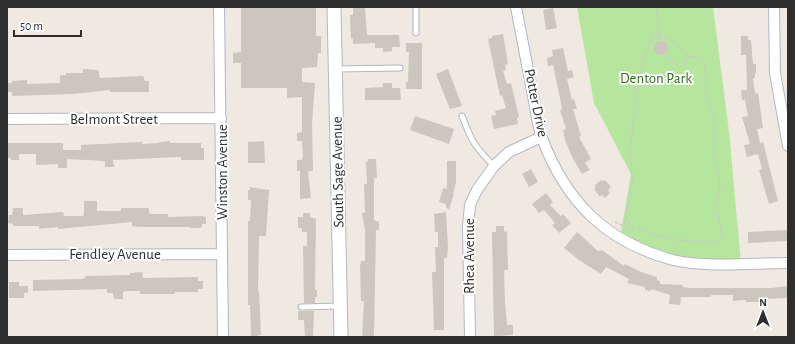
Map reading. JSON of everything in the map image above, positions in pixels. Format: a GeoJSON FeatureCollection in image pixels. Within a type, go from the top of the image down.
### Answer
{"type":"FeatureCollection","features":[{"type":"Feature","properties":{"kind":"street","name":"Winston Avenue"},"geometry":{"type":"LineString","coordinates":[[219,7],[223,337]]}},
{"type":"Feature","properties":{"kind":"street","name":"South Sage Avenue"},"geometry":{"type":"LineString","coordinates":[[334,7],[341,337]]}},
{"type":"Feature","properties":{"kind":"street","name":"Potter Drive"},"geometry":{"type":"LineString","coordinates":[[516,7],[541,137],[576,202],[611,234],[635,246],[674,260],[694,262],[788,263]]}},
{"type":"Feature","properties":{"kind":"street"},"geometry":{"type":"LineString","coordinates":[[774,7],[775,73],[788,146]]}},
{"type":"Feature","properties":{"kind":"street","name":"Belmont Street"},"geometry":{"type":"LineString","coordinates":[[7,119],[221,118]]}},
{"type":"Feature","properties":{"kind":"street","name":"Rhea Avenue"},"geometry":{"type":"LineString","coordinates":[[470,337],[468,226],[470,205],[477,190],[494,166],[509,152],[541,137]]}},
{"type":"Feature","properties":{"kind":"street","name":"Fendley Avenue"},"geometry":{"type":"LineString","coordinates":[[7,255],[222,254]]}},
{"type":"Feature","properties":{"kind":"lane"},"geometry":{"type":"LineString","coordinates":[[416,7],[416,33]]}},
{"type":"Feature","properties":{"kind":"lane"},"geometry":{"type":"LineString","coordinates":[[336,69],[400,68]]}},
{"type":"Feature","properties":{"kind":"lane"},"geometry":{"type":"LineString","coordinates":[[462,116],[476,149],[494,166]]}},
{"type":"Feature","properties":{"kind":"lane"},"geometry":{"type":"LineString","coordinates":[[301,307],[340,306]]}},
{"type":"Feature","properties":{"kind":"path"},"geometry":{"type":"LineString","coordinates":[[657,7],[659,40]]}},
{"type":"Feature","properties":{"kind":"path"},"geometry":{"type":"LineString","coordinates":[[622,225],[626,221],[633,179],[630,156],[637,83],[650,40],[653,36],[665,38],[680,46],[687,56],[687,66]]}},
{"type":"Feature","properties":{"kind":"path"},"geometry":{"type":"LineString","coordinates":[[666,53],[677,66]]}},
{"type":"Feature","properties":{"kind":"path"},"geometry":{"type":"LineString","coordinates":[[614,222],[675,240],[719,242],[724,237],[716,206],[720,188],[719,171],[714,160],[714,120],[706,93],[705,65],[700,58],[687,56]]}},
{"type":"Feature","properties":{"kind":"path"},"geometry":{"type":"LineString","coordinates":[[626,215],[629,223],[634,228]]}},
{"type":"Feature","properties":{"kind":"green space","name":"Denton Park"},"geometry":{"type":"Polygon","coordinates":[[[577,7],[713,7],[729,132],[741,263],[674,260],[620,238],[631,174],[594,103],[577,7]]]}},
{"type":"Feature","properties":{"kind":"building"},"geometry":{"type":"Polygon","coordinates":[[[241,7],[316,7],[316,36],[321,36],[321,53],[318,53],[317,67],[302,68],[302,82],[315,83],[312,124],[313,171],[308,171],[311,198],[300,199],[300,171],[297,171],[297,160],[302,160],[303,156],[302,141],[297,141],[297,133],[302,132],[302,97],[287,98],[287,88],[241,88],[241,63],[233,63],[233,53],[241,52],[241,7]]]}},
{"type":"Feature","properties":{"kind":"building"},"geometry":{"type":"Polygon","coordinates":[[[353,7],[365,7],[367,35],[399,35],[400,47],[392,47],[392,51],[383,52],[383,48],[375,48],[375,43],[353,44],[353,38],[351,39],[350,15],[353,15],[353,7]]]}},
{"type":"Feature","properties":{"kind":"building"},"geometry":{"type":"Polygon","coordinates":[[[553,8],[557,28],[546,30],[543,10],[553,8]]]}},
{"type":"Feature","properties":{"kind":"building"},"geometry":{"type":"Polygon","coordinates":[[[503,34],[508,64],[505,65],[506,70],[503,71],[507,84],[511,83],[519,117],[517,118],[518,124],[494,129],[491,116],[496,115],[495,111],[506,108],[502,95],[500,96],[488,39],[492,38],[492,36],[503,34]]]}},
{"type":"Feature","properties":{"kind":"building"},"geometry":{"type":"Polygon","coordinates":[[[741,36],[748,36],[748,40],[751,40],[753,64],[756,64],[755,78],[753,78],[755,94],[758,93],[763,128],[757,129],[760,143],[763,142],[778,201],[769,204],[759,170],[762,169],[758,154],[747,157],[744,145],[750,144],[742,117],[748,116],[745,100],[742,100],[741,90],[747,90],[746,55],[741,55],[741,36]]]}},
{"type":"Feature","properties":{"kind":"building"},"geometry":{"type":"Polygon","coordinates":[[[658,41],[664,41],[668,45],[668,51],[664,55],[658,55],[654,51],[654,45],[658,41]]]}},
{"type":"Feature","properties":{"kind":"building"},"geometry":{"type":"Polygon","coordinates":[[[406,43],[422,43],[422,89],[406,89],[406,82],[408,82],[409,52],[406,52],[406,43]]]}},
{"type":"Feature","properties":{"kind":"building"},"geometry":{"type":"Polygon","coordinates":[[[563,48],[568,71],[572,70],[574,77],[567,79],[572,100],[574,99],[577,109],[573,109],[581,136],[579,137],[591,159],[585,163],[590,170],[582,174],[572,157],[565,140],[563,130],[566,129],[560,110],[562,110],[561,103],[553,65],[548,66],[547,58],[553,56],[552,50],[563,48]]]}},
{"type":"Feature","properties":{"kind":"building"},"geometry":{"type":"Polygon","coordinates":[[[83,69],[98,70],[100,78],[143,76],[145,81],[149,81],[149,92],[110,92],[110,90],[74,94],[12,96],[12,92],[8,92],[8,83],[12,83],[12,81],[27,80],[27,84],[60,83],[60,75],[66,75],[66,73],[83,73],[83,69]]]}},
{"type":"Feature","properties":{"kind":"building"},"geometry":{"type":"Polygon","coordinates":[[[448,69],[462,106],[450,109],[436,74],[448,69]]]}},
{"type":"Feature","properties":{"kind":"building"},"geometry":{"type":"Polygon","coordinates":[[[383,83],[392,83],[392,88],[400,88],[401,100],[365,100],[365,88],[383,87],[383,83]]]}},
{"type":"Feature","properties":{"kind":"building"},"geometry":{"type":"Polygon","coordinates":[[[415,116],[454,129],[449,144],[410,130],[415,116]]]}},
{"type":"Feature","properties":{"kind":"building"},"geometry":{"type":"Polygon","coordinates":[[[170,141],[170,143],[201,143],[201,148],[204,148],[204,160],[181,160],[181,157],[113,160],[114,167],[105,167],[105,161],[67,159],[67,168],[58,168],[58,164],[36,165],[36,154],[19,154],[19,160],[11,160],[11,158],[8,158],[7,143],[63,143],[63,150],[81,150],[81,145],[142,142],[142,144],[170,141]]]}},
{"type":"Feature","properties":{"kind":"building"},"geometry":{"type":"Polygon","coordinates":[[[264,141],[265,163],[248,163],[248,142],[264,141]]]}},
{"type":"Feature","properties":{"kind":"building"},"geometry":{"type":"Polygon","coordinates":[[[368,159],[376,159],[377,178],[374,178],[374,220],[379,222],[379,230],[376,230],[374,337],[362,337],[364,301],[361,301],[360,266],[361,261],[365,261],[365,230],[362,213],[365,212],[364,184],[367,184],[366,162],[368,159]]]}},
{"type":"Feature","properties":{"kind":"building"},"geometry":{"type":"Polygon","coordinates":[[[447,161],[456,161],[456,182],[449,209],[446,208],[446,204],[439,202],[443,188],[447,189],[447,161]]]}},
{"type":"Feature","properties":{"kind":"building"},"geometry":{"type":"Polygon","coordinates":[[[531,169],[538,182],[529,187],[522,174],[531,169]]]}},
{"type":"Feature","properties":{"kind":"building"},"geometry":{"type":"Polygon","coordinates":[[[601,180],[605,180],[611,187],[608,190],[610,193],[605,198],[602,195],[600,197],[594,189],[596,187],[594,186],[601,180]]]}},
{"type":"Feature","properties":{"kind":"building"},"geometry":{"type":"Polygon","coordinates":[[[250,187],[269,190],[266,236],[259,236],[258,291],[261,335],[258,335],[258,337],[251,337],[250,305],[248,305],[248,221],[250,221],[251,200],[248,200],[248,190],[250,190],[250,187]]]}},
{"type":"Feature","properties":{"kind":"building"},"geometry":{"type":"Polygon","coordinates":[[[546,193],[553,202],[550,205],[561,216],[563,214],[571,223],[559,233],[552,225],[555,223],[544,210],[539,213],[532,204],[546,193]]]}},
{"type":"Feature","properties":{"kind":"building"},"geometry":{"type":"Polygon","coordinates":[[[84,201],[97,201],[97,211],[121,211],[121,208],[149,208],[149,213],[151,214],[168,214],[168,217],[206,217],[206,224],[202,224],[202,227],[199,228],[138,227],[132,226],[132,222],[58,229],[58,227],[39,229],[39,226],[13,226],[13,224],[8,223],[9,215],[12,215],[13,208],[23,208],[23,215],[63,212],[64,216],[82,216],[84,215],[84,201]]]}},
{"type":"Feature","properties":{"kind":"building"},"geometry":{"type":"Polygon","coordinates":[[[446,212],[448,247],[447,258],[444,258],[444,330],[434,330],[432,272],[436,272],[435,247],[438,247],[438,232],[435,232],[434,214],[446,212]]]}},
{"type":"Feature","properties":{"kind":"building"},"geometry":{"type":"Polygon","coordinates":[[[303,213],[310,213],[310,217],[316,219],[315,290],[317,290],[317,297],[315,297],[315,303],[304,303],[303,246],[307,246],[307,232],[302,232],[302,228],[298,228],[298,217],[303,217],[303,213]]]}},
{"type":"Feature","properties":{"kind":"building"},"geometry":{"type":"Polygon","coordinates":[[[496,226],[504,226],[504,232],[507,231],[508,270],[504,270],[505,302],[507,325],[513,325],[513,335],[494,336],[492,232],[496,232],[496,226]]]}},
{"type":"Feature","properties":{"kind":"building"},"geometry":{"type":"Polygon","coordinates":[[[788,230],[788,241],[748,243],[748,232],[788,230]]]}},
{"type":"Feature","properties":{"kind":"building"},"geometry":{"type":"Polygon","coordinates":[[[577,232],[598,251],[602,250],[624,266],[625,264],[641,272],[657,277],[660,284],[683,285],[682,287],[691,288],[771,288],[788,286],[788,298],[760,299],[760,302],[746,302],[746,300],[733,301],[733,295],[711,295],[711,297],[681,297],[680,305],[669,304],[670,295],[651,289],[651,291],[645,290],[645,287],[627,283],[629,279],[606,267],[601,274],[579,260],[564,248],[577,232]]]}},
{"type":"Feature","properties":{"kind":"building"},"geometry":{"type":"Polygon","coordinates":[[[142,272],[143,278],[198,277],[198,281],[203,281],[203,289],[198,289],[198,292],[175,292],[175,294],[140,294],[140,291],[126,291],[123,292],[123,299],[114,299],[113,293],[107,293],[107,289],[33,291],[33,280],[83,279],[86,276],[130,275],[130,273],[142,272]]]}},
{"type":"Feature","properties":{"kind":"building"},"geometry":{"type":"Polygon","coordinates":[[[9,282],[19,282],[19,286],[28,286],[28,293],[24,293],[24,298],[9,298],[9,282]]]}},
{"type":"Feature","properties":{"kind":"building"},"geometry":{"type":"Polygon","coordinates":[[[298,311],[314,311],[313,337],[305,337],[304,320],[298,320],[298,311]]]}}]}
